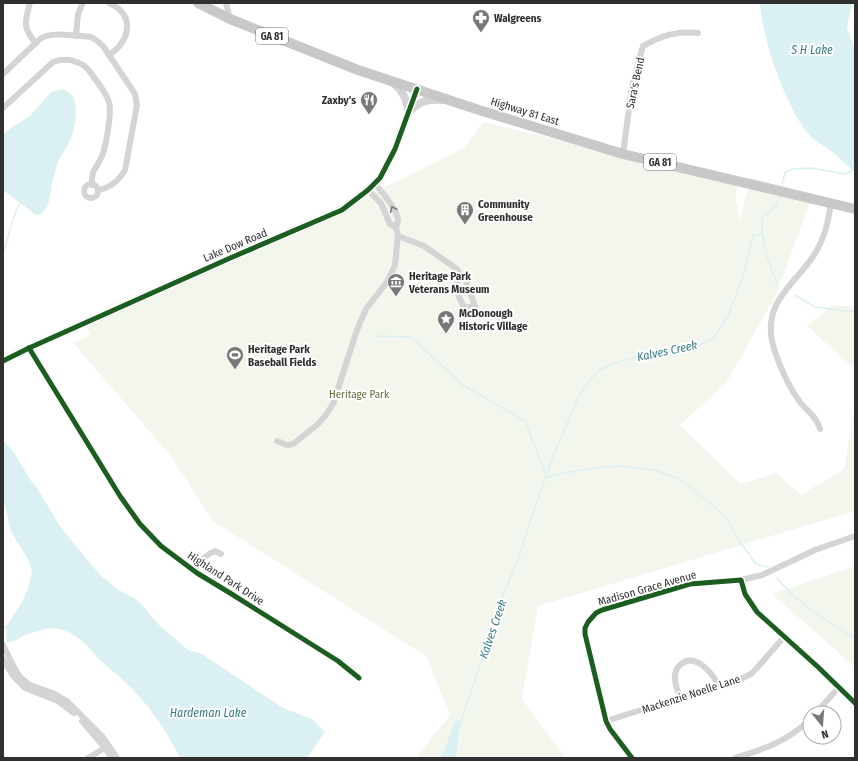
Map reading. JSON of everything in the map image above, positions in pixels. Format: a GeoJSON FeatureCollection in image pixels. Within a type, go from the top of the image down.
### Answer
{"type":"FeatureCollection","features":[{"type":"Feature","properties":{"kind":"main road","name":"Highway 81 East"},"geometry":{"type":"LineString","coordinates":[[198,3],[230,19],[358,70],[623,154],[855,209]]}},
{"type":"Feature","properties":{"kind":"street"},"geometry":{"type":"LineString","coordinates":[[30,3],[26,18],[26,26],[28,34],[36,43]]}},
{"type":"Feature","properties":{"kind":"street"},"geometry":{"type":"LineString","coordinates":[[76,36],[78,14],[83,3]]}},
{"type":"Feature","properties":{"kind":"street"},"geometry":{"type":"LineString","coordinates":[[109,3],[122,10],[127,28],[117,50],[109,55]]}},
{"type":"Feature","properties":{"kind":"street"},"geometry":{"type":"LineString","coordinates":[[226,3],[230,19]]}},
{"type":"Feature","properties":{"kind":"street","name":"Sara's Bend"},"geometry":{"type":"LineString","coordinates":[[623,154],[632,86],[643,46],[658,38],[683,31],[698,33]]}},
{"type":"Feature","properties":{"kind":"street"},"geometry":{"type":"LineString","coordinates":[[3,74],[36,43],[48,35],[76,36],[95,39],[101,44],[135,94],[137,107],[124,170],[119,180],[112,186],[98,190]]}},
{"type":"Feature","properties":{"kind":"street"},"geometry":{"type":"LineString","coordinates":[[3,108],[53,62],[60,60],[75,61],[86,66],[108,98],[111,109],[104,152],[93,172],[92,184]]}},
{"type":"Feature","properties":{"kind":"street"},"geometry":{"type":"LineString","coordinates":[[389,80],[398,86],[403,93],[407,100],[408,113]]}},
{"type":"Feature","properties":{"kind":"street","name":"Lake Dow Road"},"geometry":{"type":"LineString","coordinates":[[3,361],[228,259],[342,210],[368,190],[380,178],[391,157],[417,89]]}},
{"type":"Feature","properties":{"kind":"street"},"geometry":{"type":"LineString","coordinates":[[408,113],[421,102],[438,99],[451,100]]}},
{"type":"Feature","properties":{"kind":"street"},"geometry":{"type":"LineString","coordinates":[[92,184],[85,187],[84,192],[86,196],[89,198],[94,198],[97,195],[98,190]]}},
{"type":"Feature","properties":{"kind":"street"},"geometry":{"type":"LineString","coordinates":[[92,184],[98,190]]}},
{"type":"Feature","properties":{"kind":"street"},"geometry":{"type":"LineString","coordinates":[[277,441],[287,445],[293,444],[317,425],[326,415],[333,404],[357,330],[366,309],[387,282],[395,264],[398,236],[396,227],[398,220],[386,196],[375,184]]}},
{"type":"Feature","properties":{"kind":"street"},"geometry":{"type":"LineString","coordinates":[[368,190],[379,202],[390,224],[396,227]]}},
{"type":"Feature","properties":{"kind":"street"},"geometry":{"type":"LineString","coordinates":[[379,202],[386,196]]}},
{"type":"Feature","properties":{"kind":"street"},"geometry":{"type":"LineString","coordinates":[[820,429],[817,422],[800,402],[787,382],[773,343],[771,325],[777,301],[783,292],[806,268],[823,239],[828,226],[831,203]]}},
{"type":"Feature","properties":{"kind":"street"},"geometry":{"type":"LineString","coordinates":[[398,236],[424,246],[457,269],[461,276],[465,279],[476,309],[465,308],[463,305],[456,282],[461,276]]}},
{"type":"Feature","properties":{"kind":"street","name":"Highland Park Drive"},"geometry":{"type":"LineString","coordinates":[[29,348],[120,496],[135,517],[162,546],[194,571],[338,661],[359,678]]}},
{"type":"Feature","properties":{"kind":"street","name":"Madison Grace Avenue"},"geometry":{"type":"LineString","coordinates":[[632,758],[610,729],[606,721],[585,634],[585,628],[591,617],[602,610],[686,585],[741,580],[762,575],[815,550],[855,536]]}},
{"type":"Feature","properties":{"kind":"street"},"geometry":{"type":"LineString","coordinates":[[194,571],[199,563],[210,553],[215,551],[221,554]]}},
{"type":"Feature","properties":{"kind":"street"},"geometry":{"type":"LineString","coordinates":[[741,580],[745,594],[752,607],[855,703]]}},
{"type":"Feature","properties":{"kind":"street","name":"Mackenzie Noelle Lane"},"geometry":{"type":"LineString","coordinates":[[606,721],[743,678],[751,674],[784,637]]}},
{"type":"Feature","properties":{"kind":"street"},"geometry":{"type":"LineString","coordinates":[[3,645],[16,672],[23,680],[32,686],[55,694],[64,699],[102,736],[112,758]]}},
{"type":"Feature","properties":{"kind":"street"},"geometry":{"type":"LineString","coordinates":[[3,659],[13,676],[25,688],[58,702],[78,716],[117,758]]}},
{"type":"Feature","properties":{"kind":"street"},"geometry":{"type":"LineString","coordinates":[[680,698],[675,682],[675,675],[678,668],[686,661],[693,661],[702,665],[713,676],[719,686]]}},
{"type":"Feature","properties":{"kind":"street"},"geometry":{"type":"LineString","coordinates":[[823,705],[839,687]]}},
{"type":"Feature","properties":{"kind":"street"},"geometry":{"type":"LineString","coordinates":[[735,758],[778,744],[802,727]]}},
{"type":"Feature","properties":{"kind":"street"},"geometry":{"type":"LineString","coordinates":[[88,758],[107,747]]}},
{"type":"Feature","properties":{"kind":"green space","name":"Heritage Park"},"geometry":{"type":"Polygon","coordinates":[[[483,122],[738,181],[736,194],[739,221],[751,178],[813,194],[776,295],[726,383],[680,425],[740,484],[776,473],[801,495],[844,469],[855,404],[855,511],[538,606],[522,699],[566,758],[416,758],[450,715],[426,656],[213,521],[170,455],[73,343],[91,334],[83,321],[291,234],[465,147],[483,122]]]}},
{"type":"Feature","properties":{"kind":"green space"},"geometry":{"type":"Polygon","coordinates":[[[832,306],[855,306],[855,369],[807,326],[832,306]]]}},
{"type":"Feature","properties":{"kind":"green space"},"geometry":{"type":"Polygon","coordinates":[[[855,566],[855,667],[772,594],[855,566]]]}},
{"type":"Feature","properties":{"kind":"water","name":"S H Lake"},"geometry":{"type":"Polygon","coordinates":[[[760,3],[852,3],[847,29],[855,50],[855,172],[830,150],[810,136],[792,108],[770,54],[765,35],[760,3]]]}},
{"type":"Feature","properties":{"kind":"water"},"geometry":{"type":"Polygon","coordinates":[[[63,89],[74,99],[76,115],[74,127],[71,138],[57,164],[47,206],[41,214],[36,215],[3,190],[3,135],[30,116],[51,92],[63,89]]]}},
{"type":"Feature","properties":{"kind":"water","name":"Hardeman Lake"},"geometry":{"type":"Polygon","coordinates":[[[3,440],[13,451],[59,525],[99,574],[117,589],[134,598],[159,625],[188,650],[202,654],[283,708],[312,719],[325,732],[307,758],[180,758],[162,726],[140,697],[87,646],[72,634],[60,629],[50,628],[7,643],[6,627],[22,602],[32,573],[26,556],[11,532],[3,498],[3,440]]]}},
{"type":"Feature","properties":{"kind":"water"},"geometry":{"type":"Polygon","coordinates":[[[459,720],[456,758],[440,758],[445,749],[454,723],[459,720]]]}},
{"type":"Feature","properties":{"kind":"waterway","name":"Kalves Creek"},"geometry":{"type":"LineString","coordinates":[[782,185],[785,172],[794,169],[811,168],[845,174],[853,170],[855,166]]}},
{"type":"Feature","properties":{"kind":"waterway"},"geometry":{"type":"LineString","coordinates":[[777,284],[767,256],[762,234],[762,218],[776,206],[780,197]]}},
{"type":"Feature","properties":{"kind":"waterway"},"geometry":{"type":"LineString","coordinates":[[3,253],[12,221],[20,203]]}},
{"type":"Feature","properties":{"kind":"waterway","name":"Kalves Creek"},"geometry":{"type":"LineString","coordinates":[[459,727],[550,464],[579,396],[599,370],[615,363],[640,356],[690,349],[711,340],[729,314],[744,273],[753,235],[762,234]]}},
{"type":"Feature","properties":{"kind":"waterway"},"geometry":{"type":"LineString","coordinates":[[795,295],[815,307],[855,312]]}},
{"type":"Feature","properties":{"kind":"waterway","name":"Kalves Creek"},"geometry":{"type":"LineString","coordinates":[[374,336],[409,337],[463,385],[525,421],[547,477]]}},
{"type":"Feature","properties":{"kind":"waterway"},"geometry":{"type":"LineString","coordinates":[[547,477],[575,471],[623,466],[655,470],[679,479],[704,498],[728,520],[740,542],[756,564],[768,567]]}},
{"type":"Feature","properties":{"kind":"waterway"},"geometry":{"type":"LineString","coordinates":[[777,578],[804,604],[855,638]]}},
{"type":"Feature","properties":{"kind":"waterway"},"geometry":{"type":"LineString","coordinates":[[3,628],[8,625]]}},
{"type":"Feature","properties":{"kind":"cycle path"},"geometry":{"type":"LineString","coordinates":[[3,361],[228,259],[342,210],[368,190],[380,178],[395,149],[417,89]]}},
{"type":"Feature","properties":{"kind":"cycle path"},"geometry":{"type":"LineString","coordinates":[[29,348],[120,496],[140,524],[161,546],[197,573],[338,661],[359,678]]}},
{"type":"Feature","properties":{"kind":"cycle path"},"geometry":{"type":"LineString","coordinates":[[632,758],[610,729],[606,721],[585,634],[585,628],[596,613],[602,610],[690,584],[741,580],[745,594],[757,612],[818,667],[855,703]]}},
{"type":"Feature","properties":{"kind":"place","name":"Walgreens"},"geometry":{"type":"Point","coordinates":[481,33]}},
{"type":"Feature","properties":{"kind":"place","name":"Zaxby's"},"geometry":{"type":"Point","coordinates":[369,115]}},
{"type":"Feature","properties":{"kind":"place","name":"Community Greenhouse"},"geometry":{"type":"Point","coordinates":[465,225]}},
{"type":"Feature","properties":{"kind":"place","name":"Heritage Park Veterans Museum"},"geometry":{"type":"Point","coordinates":[396,297]}},
{"type":"Feature","properties":{"kind":"place","name":"McDonough Historic Village"},"geometry":{"type":"Point","coordinates":[446,334]}},
{"type":"Feature","properties":{"kind":"place","name":"Heritage Park Baseball Fields"},"geometry":{"type":"Point","coordinates":[235,370]}}]}
